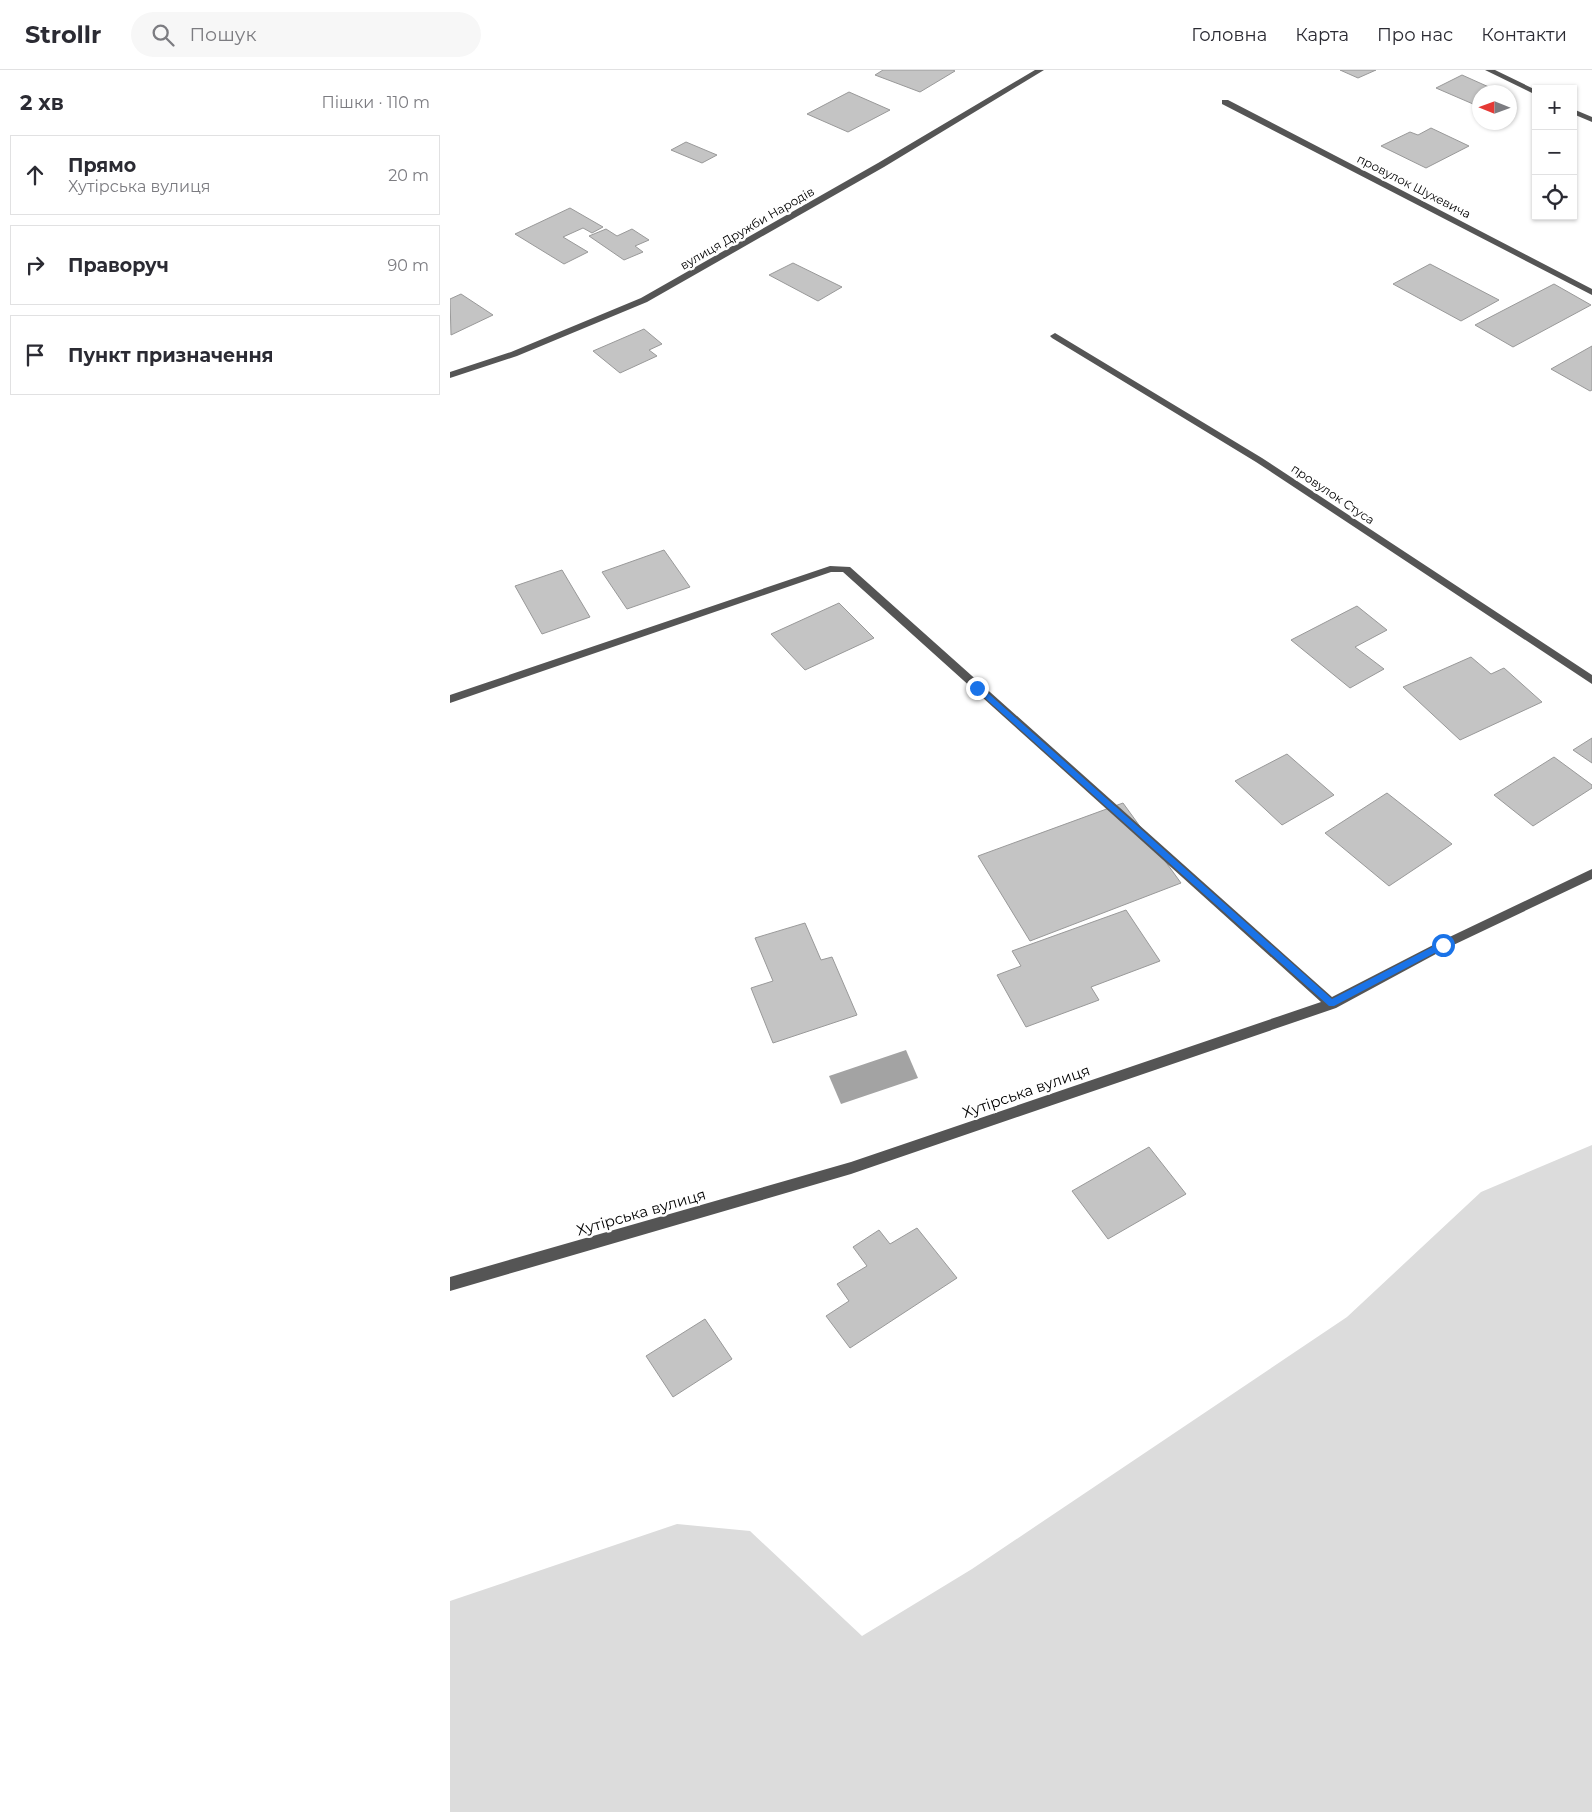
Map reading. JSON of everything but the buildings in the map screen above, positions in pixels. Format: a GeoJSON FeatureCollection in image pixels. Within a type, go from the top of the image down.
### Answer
{"type":"FeatureCollection","features":[{"type":"Feature","properties":{"kind":"street","name":"вулиця Дружби Народів"},"geometry":{"type":"LineString","coordinates":[[450,375],[514,354],[644,300],[881,165],[1040,70]]}},
{"type":"Feature","properties":{"kind":"street"},"geometry":{"type":"LineString","coordinates":[[1489,70],[1532,90]]}},
{"type":"Feature","properties":{"kind":"street","name":"провулок Шухевича"},"geometry":{"type":"LineString","coordinates":[[1225,102],[1592,292]]}},
{"type":"Feature","properties":{"kind":"street"},"geometry":{"type":"LineString","coordinates":[[1577,113],[1592,120]]}},
{"type":"Feature","properties":{"kind":"street","name":"провулок Стуса"},"geometry":{"type":"LineString","coordinates":[[1055,336],[1260,460],[1592,680]]}},
{"type":"Feature","properties":{"kind":"street"},"geometry":{"type":"LineString","coordinates":[[450,700],[830,569],[846,569],[1332,1004]]}},
{"type":"Feature","properties":{"kind":"street","name":"Хутірська вулиця"},"geometry":{"type":"LineString","coordinates":[[450,1284],[851,1168],[1332,1004],[1443,945],[1592,874]]}},
{"type":"Feature","properties":{"kind":"shaded area"},"geometry":{"type":"Polygon","coordinates":[[[906,1050],[918,1078],[841,1104],[829,1076],[906,1050]]]}},
{"type":"Feature","properties":{"kind":"shaded area"},"geometry":{"type":"Polygon","coordinates":[[[1592,1145],[1592,1812],[450,1812],[450,1601],[677,1524],[750,1531],[862,1636],[972,1569],[1347,1317],[1481,1192],[1592,1145]]]}},
{"type":"Feature","properties":{"kind":"route"},"geometry":{"type":"LineString","coordinates":[[977,688],[1332,1004],[1443,945]]}}]}
